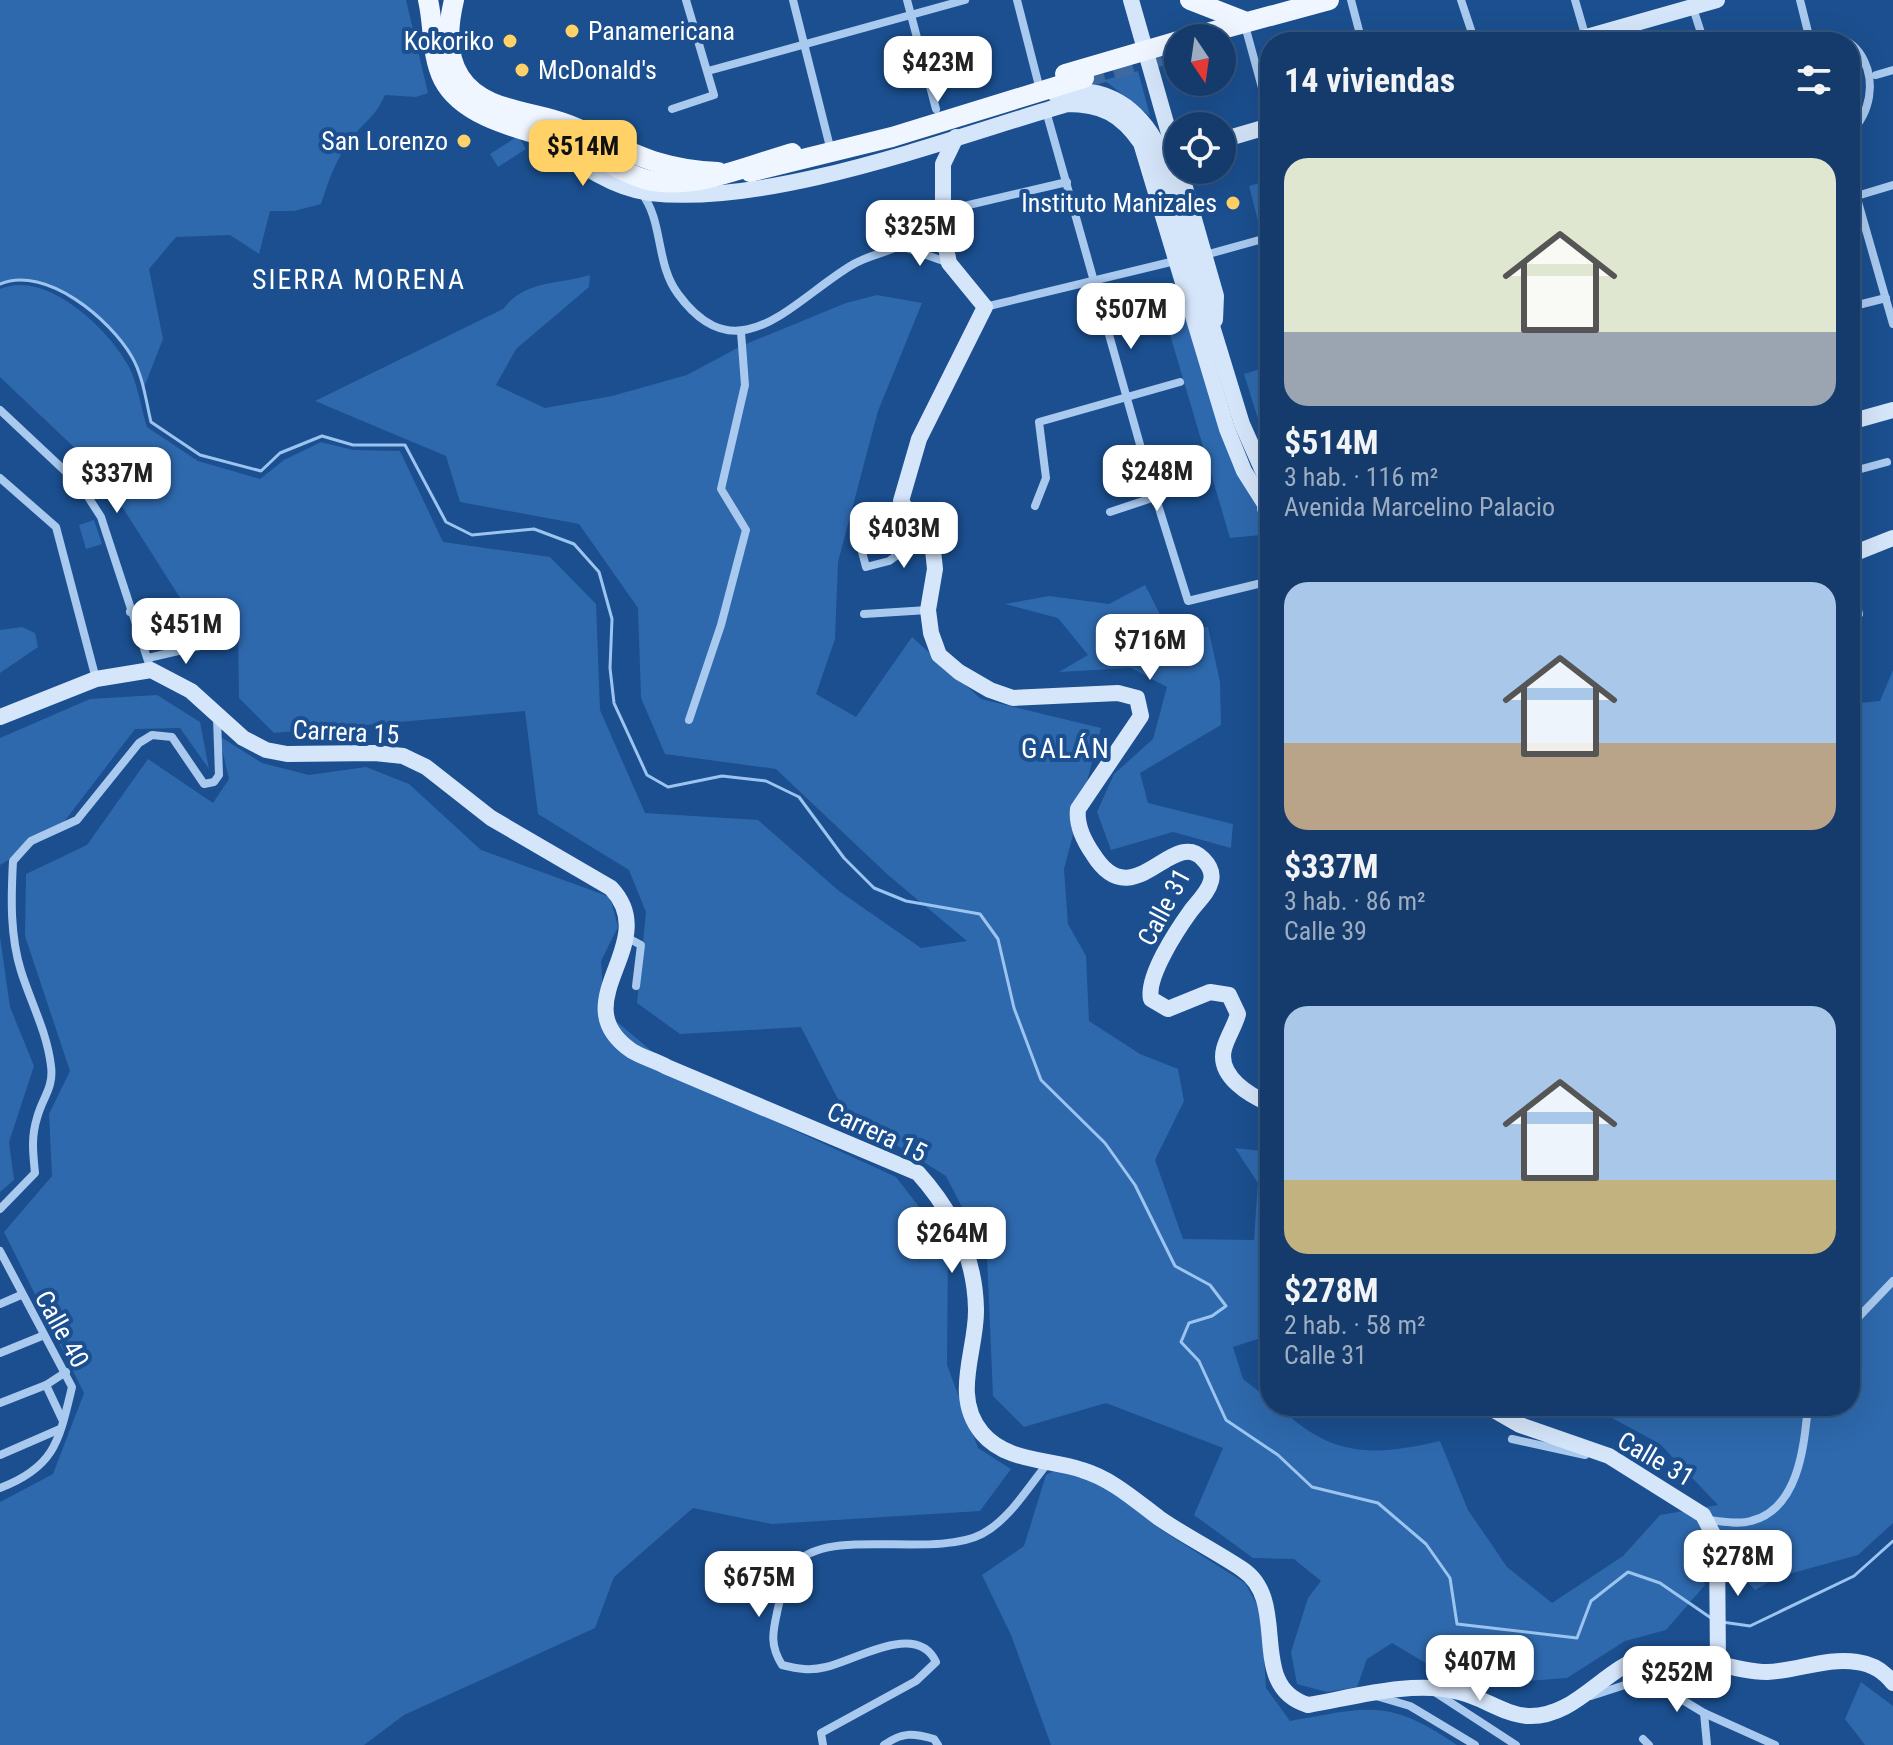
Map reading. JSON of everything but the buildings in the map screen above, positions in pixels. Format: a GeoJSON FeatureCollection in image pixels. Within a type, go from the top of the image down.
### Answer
{"type":"FeatureCollection","features":[{"type":"Feature","properties":{"kind":"main road"},"geometry":{"type":"LineString","coordinates":[[428,0],[438,66],[451,91],[487,118],[584,148],[651,181],[697,179],[1164,45]]}},
{"type":"Feature","properties":{"kind":"main road"},"geometry":{"type":"LineString","coordinates":[[454,0],[449,38],[453,62],[469,88],[498,106],[569,125],[646,161],[687,171],[766,171],[1071,91],[1106,94],[1137,113],[1155,140],[1258,468]]}},
{"type":"Feature","properties":{"kind":"main road"},"geometry":{"type":"LineString","coordinates":[[1131,0],[1164,114]]}},
{"type":"Feature","properties":{"kind":"main road"},"geometry":{"type":"LineString","coordinates":[[1190,0],[1244,21]]}},
{"type":"Feature","properties":{"kind":"main road"},"geometry":{"type":"LineString","coordinates":[[1234,24],[1329,0]]}},
{"type":"Feature","properties":{"kind":"main road"},"geometry":{"type":"LineString","coordinates":[[1604,32],[1692,3],[1717,0]]}},
{"type":"Feature","properties":{"kind":"main road"},"geometry":{"type":"LineString","coordinates":[[892,137],[1084,78]]}},
{"type":"Feature","properties":{"kind":"main road"},"geometry":{"type":"LineString","coordinates":[[537,132],[607,180],[640,190],[710,192],[775,185],[1067,104],[1089,104],[1111,111],[1127,123],[1141,143],[1191,258]]}},
{"type":"Feature","properties":{"kind":"main road"},"geometry":{"type":"LineString","coordinates":[[1236,136],[1260,129]]}},
{"type":"Feature","properties":{"kind":"main road"},"geometry":{"type":"LineString","coordinates":[[892,137],[923,146],[943,164]]}},
{"type":"Feature","properties":{"kind":"main road"},"geometry":{"type":"LineString","coordinates":[[956,137],[943,164],[949,263],[985,307]]}},
{"type":"Feature","properties":{"kind":"main road"},"geometry":{"type":"LineString","coordinates":[[1181,184],[1191,258],[1227,429],[1258,468]]}},
{"type":"Feature","properties":{"kind":"main road","name":"Calle 31"},"geometry":{"type":"LineString","coordinates":[[985,307],[919,439],[901,501],[933,550],[935,569],[928,610],[939,655],[990,690],[1013,698],[1118,693],[1137,698],[1141,716],[1078,809],[1084,841],[1102,870],[1119,879],[1138,876],[1174,856],[1189,853],[1203,858],[1210,869],[1211,882],[1178,930],[1151,983],[1151,999],[1168,1009],[1210,992],[1229,995],[1238,1014],[1223,1050],[1224,1059],[1240,1088],[1260,1099]]}},
{"type":"Feature","properties":{"kind":"main road"},"geometry":{"type":"LineString","coordinates":[[1860,419],[1893,410]]}},
{"type":"Feature","properties":{"kind":"main road"},"geometry":{"type":"LineString","coordinates":[[1875,415],[1893,420]]}},
{"type":"Feature","properties":{"kind":"main road"},"geometry":{"type":"LineString","coordinates":[[1860,551],[1893,538]]}},
{"type":"Feature","properties":{"kind":"main road"},"geometry":{"type":"LineString","coordinates":[[0,717],[96,679],[150,664]]}},
{"type":"Feature","properties":{"kind":"main road","name":"Carrera 15"},"geometry":{"type":"LineString","coordinates":[[150,664],[191,691],[217,717],[266,750],[287,754],[375,753],[403,756],[426,767],[491,818],[611,888],[622,900],[629,916],[626,937],[607,990],[608,1020],[619,1038],[633,1051],[918,1173],[944,1201],[965,1245],[974,1279],[976,1313],[966,1366],[969,1409],[982,1433],[1005,1451],[1083,1470],[1121,1488],[1161,1519],[1246,1572],[1260,1588],[1266,1606],[1272,1668],[1280,1688],[1293,1700],[1308,1705],[1427,1688],[1459,1691],[1528,1716],[1553,1712],[1575,1701],[1631,1661],[1666,1654],[1718,1660],[1765,1672],[1839,1660],[1856,1661],[1879,1669],[1893,1683]]}},
{"type":"Feature","properties":{"kind":"main road","name":"Calle 31"},"geometry":{"type":"LineString","coordinates":[[1504,1416],[1520,1425],[1609,1456],[1707,1520],[1717,1542],[1718,1660]]}},
{"type":"Feature","properties":{"kind":"street"},"geometry":{"type":"LineString","coordinates":[[672,109],[714,95],[686,0]]}},
{"type":"Feature","properties":{"kind":"street"},"geometry":{"type":"LineString","coordinates":[[793,0],[829,143]]}},
{"type":"Feature","properties":{"kind":"street"},"geometry":{"type":"LineString","coordinates":[[907,0],[936,109]]}},
{"type":"Feature","properties":{"kind":"street"},"geometry":{"type":"LineString","coordinates":[[708,71],[965,0]]}},
{"type":"Feature","properties":{"kind":"street"},"geometry":{"type":"LineString","coordinates":[[1017,0],[1038,82]]}},
{"type":"Feature","properties":{"kind":"street"},"geometry":{"type":"LineString","coordinates":[[1351,0],[1359,32]]}},
{"type":"Feature","properties":{"kind":"street"},"geometry":{"type":"LineString","coordinates":[[1461,0],[1472,32]]}},
{"type":"Feature","properties":{"kind":"street"},"geometry":{"type":"LineString","coordinates":[[1575,0],[1579,32]]}},
{"type":"Feature","properties":{"kind":"street"},"geometry":{"type":"LineString","coordinates":[[1800,0],[1808,32]]}},
{"type":"Feature","properties":{"kind":"street"},"geometry":{"type":"LineString","coordinates":[[1692,3],[1701,32]]}},
{"type":"Feature","properties":{"kind":"street"},"geometry":{"type":"LineString","coordinates":[[1244,21],[1260,80]]}},
{"type":"Feature","properties":{"kind":"street"},"geometry":{"type":"LineString","coordinates":[[1860,49],[1876,75],[1875,102],[1860,126]]}},
{"type":"Feature","properties":{"kind":"street"},"geometry":{"type":"LineString","coordinates":[[1876,75],[1893,70]]}},
{"type":"Feature","properties":{"kind":"street"},"geometry":{"type":"LineString","coordinates":[[1046,110],[1188,601],[1260,583]]}},
{"type":"Feature","properties":{"kind":"street"},"geometry":{"type":"LineString","coordinates":[[640,190],[654,216],[666,275],[676,292],[707,323],[741,332],[754,330],[789,311],[851,265],[901,246],[944,213],[1067,182]]}},
{"type":"Feature","properties":{"kind":"street"},"geometry":{"type":"LineString","coordinates":[[1860,195],[1893,185]]}},
{"type":"Feature","properties":{"kind":"street"},"geometry":{"type":"LineString","coordinates":[[1860,216],[1893,324]]}},
{"type":"Feature","properties":{"kind":"street"},"geometry":{"type":"LineString","coordinates":[[985,307],[1260,240]]}},
{"type":"Feature","properties":{"kind":"street"},"geometry":{"type":"LineString","coordinates":[[901,246],[949,263]]}},
{"type":"Feature","properties":{"kind":"street"},"geometry":{"type":"LineString","coordinates":[[1860,304],[1886,298]]}},
{"type":"Feature","properties":{"kind":"street"},"geometry":{"type":"LineString","coordinates":[[689,720],[721,625],[746,530],[721,489],[745,385],[741,332]]}},
{"type":"Feature","properties":{"kind":"street"},"geometry":{"type":"LineString","coordinates":[[1035,506],[1046,478],[1039,422],[1180,382]]}},
{"type":"Feature","properties":{"kind":"street"},"geometry":{"type":"LineString","coordinates":[[0,410],[90,498],[101,517],[130,612],[150,664],[217,642]]}},
{"type":"Feature","properties":{"kind":"street"},"geometry":{"type":"LineString","coordinates":[[1860,469],[1887,462]]}},
{"type":"Feature","properties":{"kind":"street"},"geometry":{"type":"LineString","coordinates":[[0,478],[56,527],[96,679]]}},
{"type":"Feature","properties":{"kind":"street"},"geometry":{"type":"LineString","coordinates":[[1110,512],[1194,484]]}},
{"type":"Feature","properties":{"kind":"street"},"geometry":{"type":"LineString","coordinates":[[860,544],[866,567],[889,561],[924,536]]}},
{"type":"Feature","properties":{"kind":"street"},"geometry":{"type":"LineString","coordinates":[[130,612],[172,603]]}},
{"type":"Feature","properties":{"kind":"street"},"geometry":{"type":"LineString","coordinates":[[864,614],[928,610]]}},
{"type":"Feature","properties":{"kind":"street"},"geometry":{"type":"LineString","coordinates":[[0,1209],[35,1173],[31,1143],[38,1114],[51,1091],[51,1067],[42,1026],[21,969],[11,922],[13,861],[31,841],[77,820],[139,743],[152,735],[172,737],[204,784],[214,782],[219,775],[217,717]]}},
{"type":"Feature","properties":{"kind":"street"},"geometry":{"type":"LineString","coordinates":[[626,937],[641,945],[636,986]]}},
{"type":"Feature","properties":{"kind":"street","name":"Calle 40"},"geometry":{"type":"LineString","coordinates":[[0,1253],[72,1387],[49,1459],[0,1488]]}},
{"type":"Feature","properties":{"kind":"street"},"geometry":{"type":"LineString","coordinates":[[1860,1316],[1893,1281]]}},
{"type":"Feature","properties":{"kind":"street"},"geometry":{"type":"LineString","coordinates":[[0,1304],[21,1295]]}},
{"type":"Feature","properties":{"kind":"street"},"geometry":{"type":"LineString","coordinates":[[0,1353],[42,1336]]}},
{"type":"Feature","properties":{"kind":"street"},"geometry":{"type":"LineString","coordinates":[[0,1403],[46,1385],[66,1372]]}},
{"type":"Feature","properties":{"kind":"street"},"geometry":{"type":"LineString","coordinates":[[46,1385],[62,1419]]}},
{"type":"Feature","properties":{"kind":"street"},"geometry":{"type":"LineString","coordinates":[[1707,1520],[1752,1521],[1779,1503],[1789,1491],[1803,1454],[1807,1416]]}},
{"type":"Feature","properties":{"kind":"street"},"geometry":{"type":"LineString","coordinates":[[0,1455],[60,1429]]}},
{"type":"Feature","properties":{"kind":"street"},"geometry":{"type":"LineString","coordinates":[[1512,1439],[1593,1457],[1609,1456]]}},
{"type":"Feature","properties":{"kind":"street"},"geometry":{"type":"LineString","coordinates":[[823,1745],[821,1733],[916,1681],[936,1662],[930,1650],[917,1643],[867,1651],[828,1667],[803,1671],[782,1665],[771,1638],[785,1581],[802,1559],[822,1549],[945,1543],[980,1535],[1002,1520],[1048,1462]]}},
{"type":"Feature","properties":{"kind":"street"},"geometry":{"type":"LineString","coordinates":[[1575,1701],[1631,1683],[1658,1685],[1704,1713],[1775,1745]]}},
{"type":"Feature","properties":{"kind":"street"},"geometry":{"type":"LineString","coordinates":[[1427,1688],[1516,1745]]}},
{"type":"Feature","properties":{"kind":"street"},"geometry":{"type":"LineString","coordinates":[[1372,1695],[1410,1706],[1475,1745]]}},
{"type":"Feature","properties":{"kind":"street"},"geometry":{"type":"LineString","coordinates":[[1704,1713],[1707,1745]]}},
{"type":"Feature","properties":{"kind":"street"},"geometry":{"type":"LineString","coordinates":[[884,1745],[899,1734],[916,1734],[934,1739],[938,1745]]}},
{"type":"Feature","properties":{"kind":"shaded area"},"geometry":{"type":"Polygon","coordinates":[[[0,0],[406,0],[428,93],[416,97],[385,95],[343,151],[321,204],[294,211],[270,211],[259,254],[230,235],[176,237],[149,269],[163,339],[143,390],[124,344],[94,313],[57,289],[37,282],[18,280],[0,284],[0,0]]]}},
{"type":"Feature","properties":{"kind":"shaded area"},"geometry":{"type":"Polygon","coordinates":[[[1138,71],[1150,116],[1104,80],[1138,71]]]}},
{"type":"Feature","properties":{"kind":"shaded area"},"geometry":{"type":"Polygon","coordinates":[[[518,136],[526,149],[498,167],[490,154],[518,136]]]}},
{"type":"Feature","properties":{"kind":"shaded area"},"geometry":{"type":"Polygon","coordinates":[[[1260,183],[1260,228],[1249,186],[1260,183]]]}},
{"type":"Feature","properties":{"kind":"shaded area"},"geometry":{"type":"Polygon","coordinates":[[[590,275],[589,287],[516,349],[496,385],[545,408],[612,396],[687,375],[741,346],[846,303],[877,295],[922,303],[878,411],[838,562],[835,639],[816,694],[856,717],[912,637],[981,699],[1101,728],[1064,869],[1068,924],[1086,956],[1089,1021],[1140,1054],[1178,1069],[1184,1101],[1155,1160],[1183,1239],[1254,1240],[1258,1183],[1235,1148],[1260,1151],[1260,1338],[1233,1347],[1243,1379],[1260,1392],[1260,1416],[1289,1416],[1316,1435],[1353,1449],[1393,1449],[1440,1441],[1468,1510],[1507,1567],[1552,1603],[1623,1556],[1660,1515],[1718,1505],[1660,1444],[1608,1416],[1860,1416],[1860,703],[1880,701],[1893,670],[1893,1523],[1858,1555],[1778,1577],[1755,1590],[1732,1566],[1696,1546],[1705,1585],[1666,1630],[1625,1641],[1567,1678],[1513,1682],[1444,1674],[1392,1643],[1367,1659],[1357,1687],[1327,1692],[1297,1684],[1291,1652],[1308,1598],[1321,1581],[1294,1559],[1253,1558],[1194,1515],[1223,1448],[1106,1403],[1024,1427],[993,1396],[987,1256],[946,1176],[845,1113],[801,1027],[680,1034],[637,1003],[646,912],[629,870],[538,814],[525,711],[274,733],[239,698],[238,625],[191,615],[100,472],[0,377],[0,289],[18,285],[37,287],[74,306],[107,336],[129,367],[147,427],[198,461],[260,479],[284,460],[321,442],[353,450],[400,451],[443,542],[550,557],[596,604],[600,710],[645,813],[758,820],[839,891],[921,948],[967,941],[888,875],[776,769],[665,754],[641,698],[638,608],[579,524],[460,502],[446,456],[315,401],[503,309],[521,293],[542,285],[590,275]]]}},
{"type":"Feature","properties":{"kind":"shaded area"},"geometry":{"type":"Polygon","coordinates":[[[1179,292],[1260,493],[1260,535],[1230,538],[1161,304],[1179,292]]]}},
{"type":"Feature","properties":{"kind":"shaded area"},"geometry":{"type":"Polygon","coordinates":[[[1260,369],[1260,426],[1244,374],[1260,369]]]}},
{"type":"Feature","properties":{"kind":"shaded area"},"geometry":{"type":"Polygon","coordinates":[[[94,520],[102,544],[86,549],[79,525],[94,520]]]}},
{"type":"Feature","properties":{"kind":"shaded area"},"geometry":{"type":"Polygon","coordinates":[[[1145,585],[1168,630],[1208,627],[1220,682],[1221,725],[1140,773],[1148,803],[1233,824],[1231,848],[1173,832],[1111,850],[1097,812],[1114,774],[1153,739],[1167,687],[1131,668],[1059,672],[1088,655],[1058,618],[1005,604],[1049,596],[1109,604],[1145,585]]]}},
{"type":"Feature","properties":{"kind":"shaded area"},"geometry":{"type":"Polygon","coordinates":[[[22,627],[35,633],[38,647],[0,673],[0,630],[22,627]]]}},
{"type":"Feature","properties":{"kind":"shaded area"},"geometry":{"type":"Polygon","coordinates":[[[157,695],[200,722],[209,769],[180,728],[135,729],[57,831],[0,865],[0,738],[90,699],[157,695]]]}},
{"type":"Feature","properties":{"kind":"shaded area"},"geometry":{"type":"Polygon","coordinates":[[[219,736],[262,763],[309,775],[366,767],[409,784],[481,850],[610,897],[618,927],[601,961],[603,995],[616,1021],[687,1081],[896,1177],[948,1244],[947,1365],[978,1448],[1011,1469],[980,1511],[772,1524],[693,1508],[614,1577],[595,1628],[404,1715],[364,1745],[0,1745],[0,1502],[53,1474],[84,1393],[4,1232],[52,1176],[49,1114],[70,1071],[25,936],[26,874],[87,845],[148,759],[213,803],[229,779],[219,736]]]}},
{"type":"Feature","properties":{"kind":"shaded area"},"geometry":{"type":"Polygon","coordinates":[[[0,937],[10,1007],[34,1066],[9,1142],[14,1180],[0,1192],[0,937]]]}},
{"type":"Feature","properties":{"kind":"shaded area"},"geometry":{"type":"Polygon","coordinates":[[[1059,1468],[1129,1497],[1160,1529],[1245,1583],[1261,1612],[1266,1688],[1290,1721],[1340,1712],[1377,1710],[1413,1719],[1457,1745],[1051,1745],[1011,1635],[982,1575],[1024,1546],[1046,1475],[1059,1468]]]}},
{"type":"Feature","properties":{"kind":"shaded area"},"geometry":{"type":"Polygon","coordinates":[[[1861,1682],[1893,1706],[1893,1745],[1865,1745],[1845,1719],[1861,1682]]]}},
{"type":"Feature","properties":{"kind":"waterway"},"geometry":{"type":"LineString","coordinates":[[0,284],[18,280],[37,282],[75,299],[93,312],[122,342],[136,364],[151,422],[200,455],[261,471],[280,453],[322,436],[353,445],[405,445],[446,522],[472,535],[534,529],[574,544],[599,572],[612,619],[610,668],[614,703],[647,775],[668,787],[722,776],[766,781],[799,797],[844,858],[874,888],[906,901],[980,914],[998,939],[1014,1008],[1041,1080],[1105,1143],[1135,1185],[1175,1266],[1210,1285],[1226,1306],[1212,1316],[1189,1323],[1181,1342],[1199,1361],[1226,1420],[1278,1455],[1312,1487],[1378,1503],[1426,1544],[1450,1578],[1457,1624],[1577,1638],[1591,1601],[1628,1572],[1660,1583],[1711,1618]]}},
{"type":"Feature","properties":{"kind":"waterway"},"geometry":{"type":"LineString","coordinates":[[1722,1622],[1750,1626],[1854,1576],[1893,1541]]}},
{"type":"Feature","properties":{"kind":"tunnel"},"geometry":{"type":"LineString","coordinates":[[1084,78],[1164,55]]}},
{"type":"Feature","properties":{"kind":"place","name":"Panamericana"},"geometry":{"type":"Point","coordinates":[572,31]}},
{"type":"Feature","properties":{"kind":"place","name":"Kokoriko"},"geometry":{"type":"Point","coordinates":[510,41]}},
{"type":"Feature","properties":{"kind":"place","name":"McDonald's"},"geometry":{"type":"Point","coordinates":[522,70]}},
{"type":"Feature","properties":{"kind":"place","name":"San Lorenzo"},"geometry":{"type":"Point","coordinates":[464,141]}},
{"type":"Feature","properties":{"kind":"place","name":"Instituto Manizales"},"geometry":{"type":"Point","coordinates":[1233,203]}},
{"type":"Feature","properties":{"kind":"district","name":"SIERRA MORENA"},"geometry":{"type":"Point","coordinates":[359,279]}},
{"type":"Feature","properties":{"kind":"district","name":"GALÁN"},"geometry":{"type":"Point","coordinates":[1066,748]}}]}
